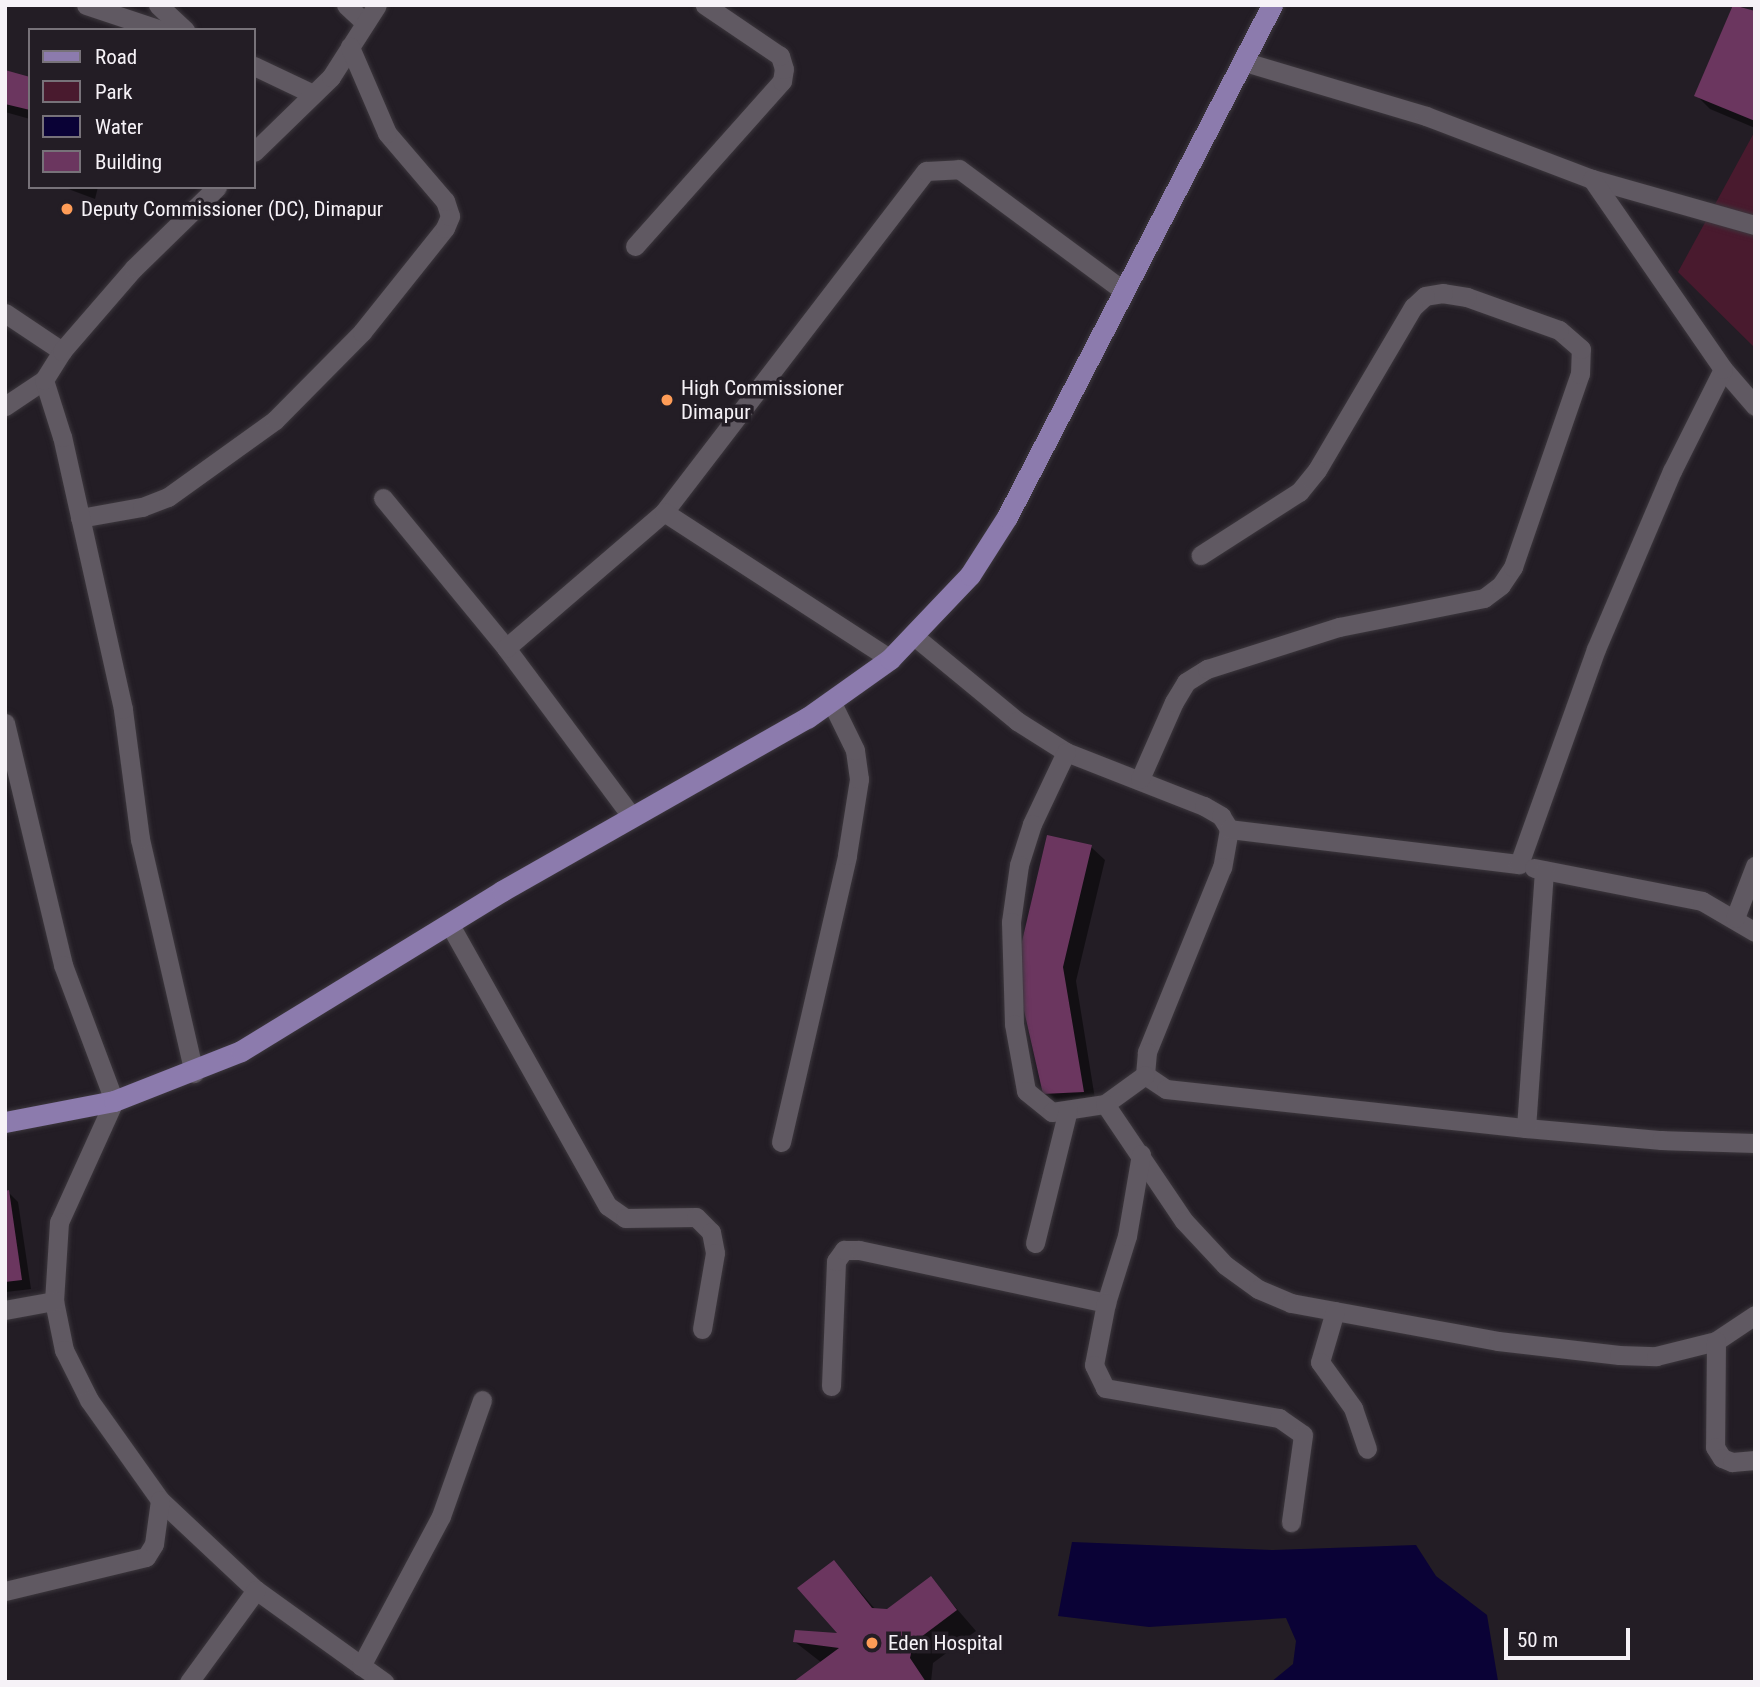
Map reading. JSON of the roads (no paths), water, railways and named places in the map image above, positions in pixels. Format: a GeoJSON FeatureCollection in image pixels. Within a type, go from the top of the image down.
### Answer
{"type":"FeatureCollection","features":[{"type":"Feature","properties":{"kind":"main road"},"geometry":{"type":"LineString","coordinates":[[5,1122],[114,1101],[194,1073],[241,1051],[632,817],[832,703],[890,659],[915,636],[990,546],[1272,5]]}},
{"type":"Feature","properties":{"kind":"street"},"geometry":{"type":"LineString","coordinates":[[86,5],[155,28]]}},
{"type":"Feature","properties":{"kind":"street"},"geometry":{"type":"LineString","coordinates":[[158,5],[182,28]]}},
{"type":"Feature","properties":{"kind":"street"},"geometry":{"type":"LineString","coordinates":[[346,5],[365,23]]}},
{"type":"Feature","properties":{"kind":"street"},"geometry":{"type":"LineString","coordinates":[[256,150],[331,76],[377,5]]}},
{"type":"Feature","properties":{"kind":"street"},"geometry":{"type":"LineString","coordinates":[[635,246],[782,81],[785,69],[780,56],[705,5]]}},
{"type":"Feature","properties":{"kind":"street"},"geometry":{"type":"LineString","coordinates":[[80,518],[142,508],[168,497],[275,420],[362,332],[445,228],[450,216],[445,201],[387,133],[350,47]]}},
{"type":"Feature","properties":{"kind":"street"},"geometry":{"type":"LineString","coordinates":[[1242,61],[1439,120],[1592,180],[1755,225]]}},
{"type":"Feature","properties":{"kind":"street"},"geometry":{"type":"LineString","coordinates":[[256,67],[313,94]]}},
{"type":"Feature","properties":{"kind":"street"},"geometry":{"type":"LineString","coordinates":[[506,648],[664,512],[926,171],[959,169],[1124,290]]}},
{"type":"Feature","properties":{"kind":"street"},"geometry":{"type":"LineString","coordinates":[[1592,180],[1723,369],[1755,406]]}},
{"type":"Feature","properties":{"kind":"street"},"geometry":{"type":"LineString","coordinates":[[5,406],[44,380],[62,351],[135,268],[216,189]]}},
{"type":"Feature","properties":{"kind":"street"},"geometry":{"type":"LineString","coordinates":[[1140,779],[1186,682],[1206,669],[1339,627],[1484,598],[1501,585],[1513,567],[1575,387],[1581,349],[1559,330],[1466,297],[1443,293],[1425,296],[1413,307],[1317,470],[1299,492],[1201,555]]}},
{"type":"Feature","properties":{"kind":"street"},"geometry":{"type":"LineString","coordinates":[[5,313],[62,351]]}},
{"type":"Feature","properties":{"kind":"street"},"geometry":{"type":"LineString","coordinates":[[1519,864],[1596,649],[1672,471],[1723,369]]}},
{"type":"Feature","properties":{"kind":"street"},"geometry":{"type":"LineString","coordinates":[[44,380],[80,518],[123,709],[139,839],[194,1073]]}},
{"type":"Feature","properties":{"kind":"street"},"geometry":{"type":"LineString","coordinates":[[383,498],[506,648],[632,817]]}},
{"type":"Feature","properties":{"kind":"street"},"geometry":{"type":"LineString","coordinates":[[664,512],[890,659]]}},
{"type":"Feature","properties":{"kind":"street"},"geometry":{"type":"LineString","coordinates":[[915,636],[1017,721],[1066,752],[1205,806],[1221,816],[1229,830],[1222,867],[1147,1052],[1145,1075],[1105,1104],[1052,1112],[1026,1091],[1014,1024],[1010,969],[1019,865],[1032,824],[1066,752]]}},
{"type":"Feature","properties":{"kind":"street"},"geometry":{"type":"LineString","coordinates":[[781,1142],[847,855],[859,779],[855,750],[832,703]]}},
{"type":"Feature","properties":{"kind":"street"},"geometry":{"type":"LineString","coordinates":[[5,723],[63,965],[114,1101],[59,1222],[54,1301],[64,1350],[89,1400],[160,1500],[256,1590],[384,1682]]}},
{"type":"Feature","properties":{"kind":"street"},"geometry":{"type":"LineString","coordinates":[[1229,830],[1519,864],[1702,901],[1755,932]]}},
{"type":"Feature","properties":{"kind":"street"},"geometry":{"type":"LineString","coordinates":[[1735,918],[1755,866]]}},
{"type":"Feature","properties":{"kind":"street"},"geometry":{"type":"LineString","coordinates":[[1526,1128],[1544,870]]}},
{"type":"Feature","properties":{"kind":"street"},"geometry":{"type":"LineString","coordinates":[[450,925],[608,1206],[625,1218],[696,1217],[710,1232],[715,1253],[702,1329]]}},
{"type":"Feature","properties":{"kind":"street"},"geometry":{"type":"LineString","coordinates":[[1145,1075],[1166,1089],[1210,1097],[1661,1140],[1755,1143]]}},
{"type":"Feature","properties":{"kind":"street"},"geometry":{"type":"LineString","coordinates":[[1105,1104],[1184,1221],[1225,1265],[1258,1289],[1291,1303],[1498,1341],[1619,1355],[1656,1356],[1716,1341],[1755,1315]]}},
{"type":"Feature","properties":{"kind":"street"},"geometry":{"type":"LineString","coordinates":[[1035,1243],[1068,1110]]}},
{"type":"Feature","properties":{"kind":"street"},"geometry":{"type":"LineString","coordinates":[[1141,1154],[1127,1236],[1106,1303],[1094,1364],[1105,1388],[1279,1418],[1303,1434],[1291,1522]]}},
{"type":"Feature","properties":{"kind":"street"},"geometry":{"type":"LineString","coordinates":[[831,1386],[836,1261],[844,1250],[859,1250],[1106,1303]]}},
{"type":"Feature","properties":{"kind":"street"},"geometry":{"type":"LineString","coordinates":[[5,1310],[54,1301]]}},
{"type":"Feature","properties":{"kind":"street"},"geometry":{"type":"LineString","coordinates":[[1335,1311],[1320,1362],[1353,1408],[1367,1449]]}},
{"type":"Feature","properties":{"kind":"street"},"geometry":{"type":"LineString","coordinates":[[1716,1341],[1715,1447],[1722,1458],[1732,1462],[1755,1460]]}},
{"type":"Feature","properties":{"kind":"street"},"geometry":{"type":"LineString","coordinates":[[361,1666],[441,1516],[482,1400]]}},
{"type":"Feature","properties":{"kind":"street"},"geometry":{"type":"LineString","coordinates":[[5,1591],[146,1557],[154,1544],[160,1500]]}},
{"type":"Feature","properties":{"kind":"street"},"geometry":{"type":"LineString","coordinates":[[189,1682],[256,1590]]}},
{"type":"Feature","properties":{"kind":"water"},"geometry":{"type":"Polygon","coordinates":[[[1072,1542],[1273,1550],[1416,1545],[1436,1576],[1487,1615],[1498,1681],[1271,1682],[1293,1664],[1296,1641],[1286,1618],[1149,1627],[1058,1616],[1072,1542]]]}},
{"type":"Feature","properties":{"kind":"place","name":"Deputy Commissioner (DC), Dimapur"},"geometry":{"type":"Point","coordinates":[67,209]}},
{"type":"Feature","properties":{"kind":"place","name":"High Commissioner Dimapur"},"geometry":{"type":"Point","coordinates":[667,400]}},
{"type":"Feature","properties":{"kind":"place","name":"Eden Hospital"},"geometry":{"type":"Point","coordinates":[872,1643]}}]}
